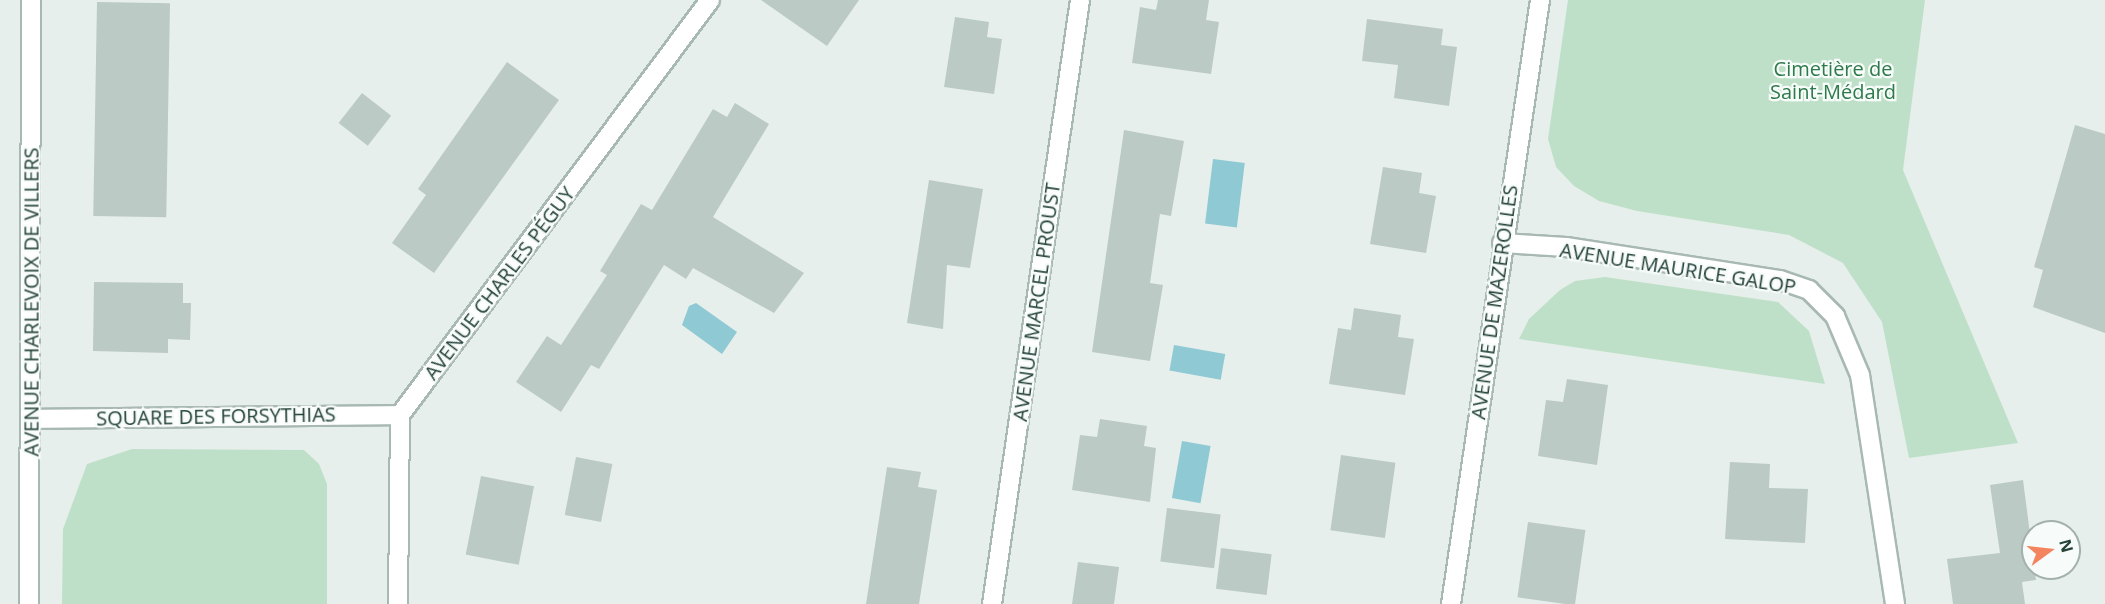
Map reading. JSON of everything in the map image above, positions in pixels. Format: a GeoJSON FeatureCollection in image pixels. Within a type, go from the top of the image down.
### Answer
{"type":"FeatureCollection","features":[{"type":"Feature","properties":{"kind":"street","name":"AVENUE CHARLEVOIX DE VILLERS"},"geometry":{"type":"LineString","coordinates":[[29,604],[31,0]]}},
{"type":"Feature","properties":{"kind":"street","name":"AVENUE CHARLES PÉGUY"},"geometry":{"type":"LineString","coordinates":[[400,415],[710,0]]}},
{"type":"Feature","properties":{"kind":"street","name":"AVENUE MARCEL PROUST"},"geometry":{"type":"LineString","coordinates":[[992,604],[1080,0]]}},
{"type":"Feature","properties":{"kind":"street","name":"AVENUE DE MAZEROLLES"},"geometry":{"type":"LineString","coordinates":[[1451,604],[1539,0]]}},
{"type":"Feature","properties":{"kind":"street","name":"AVENUE MAURICE GALOP"},"geometry":{"type":"LineString","coordinates":[[1502,243],[1611,254],[1780,280],[1809,290],[1835,316],[1860,375],[1895,604]]}},
{"type":"Feature","properties":{"kind":"street","name":"SQUARE DES FORSYTHIAS"},"geometry":{"type":"LineString","coordinates":[[31,419],[400,415]]}},
{"type":"Feature","properties":{"kind":"street"},"geometry":{"type":"LineString","coordinates":[[398,604],[400,415]]}},
{"type":"Feature","properties":{"kind":"green space","name":"Cimetière de Saint-Médard"},"geometry":{"type":"Polygon","coordinates":[[[1568,0],[1925,0],[1903,170],[2018,443],[1909,458],[1882,322],[1843,263],[1789,235],[1637,211],[1599,201],[1574,186],[1556,167],[1548,139],[1568,0]]]}},
{"type":"Feature","properties":{"kind":"green space"},"geometry":{"type":"Polygon","coordinates":[[[1605,277],[1778,302],[1809,331],[1825,384],[1519,339],[1529,319],[1560,290],[1575,281],[1605,277]]]}},
{"type":"Feature","properties":{"kind":"green space"},"geometry":{"type":"Polygon","coordinates":[[[132,449],[304,450],[319,464],[327,484],[327,604],[62,604],[63,529],[87,464],[132,449]]]}},
{"type":"Feature","properties":{"kind":"water"},"geometry":{"type":"Polygon","coordinates":[[[1213,159],[1245,163],[1237,227],[1205,224],[1213,159]]]}},
{"type":"Feature","properties":{"kind":"water"},"geometry":{"type":"Polygon","coordinates":[[[696,303],[737,332],[722,354],[682,325],[689,306],[696,303]]]}},
{"type":"Feature","properties":{"kind":"water"},"geometry":{"type":"Polygon","coordinates":[[[1174,345],[1225,354],[1221,380],[1169,371],[1174,345]]]}},
{"type":"Feature","properties":{"kind":"water"},"geometry":{"type":"Polygon","coordinates":[[[1182,441],[1211,446],[1200,503],[1172,498],[1182,441]]]}},
{"type":"Feature","properties":{"kind":"building"},"geometry":{"type":"Polygon","coordinates":[[[761,0],[859,0],[827,46],[761,0]]]}},
{"type":"Feature","properties":{"kind":"building"},"geometry":{"type":"Polygon","coordinates":[[[1158,0],[1209,0],[1206,20],[1219,22],[1211,74],[1132,63],[1140,7],[1156,10],[1158,0]]]}},
{"type":"Feature","properties":{"kind":"building"},"geometry":{"type":"Polygon","coordinates":[[[97,2],[170,3],[166,217],[93,216],[97,2]]]}},
{"type":"Feature","properties":{"kind":"building"},"geometry":{"type":"Polygon","coordinates":[[[955,17],[989,22],[987,37],[1002,39],[994,94],[944,87],[955,17]]]}},
{"type":"Feature","properties":{"kind":"building"},"geometry":{"type":"Polygon","coordinates":[[[1367,19],[1443,29],[1441,45],[1457,47],[1449,106],[1394,98],[1398,65],[1362,61],[1367,19]]]}},
{"type":"Feature","properties":{"kind":"building"},"geometry":{"type":"Polygon","coordinates":[[[507,62],[559,100],[434,273],[392,243],[426,195],[418,189],[507,62]]]}},
{"type":"Feature","properties":{"kind":"building"},"geometry":{"type":"Polygon","coordinates":[[[362,93],[391,116],[368,146],[339,123],[362,93]]]}},
{"type":"Feature","properties":{"kind":"building"},"geometry":{"type":"Polygon","coordinates":[[[735,103],[769,124],[713,217],[804,273],[774,313],[693,268],[686,279],[664,265],[599,369],[591,365],[561,412],[516,382],[547,336],[561,345],[607,275],[600,271],[641,204],[652,210],[713,109],[727,117],[735,103]]]}},
{"type":"Feature","properties":{"kind":"building"},"geometry":{"type":"Polygon","coordinates":[[[2075,125],[2105,134],[2105,333],[2033,307],[2043,270],[2034,267],[2075,125]]]}},
{"type":"Feature","properties":{"kind":"building"},"geometry":{"type":"Polygon","coordinates":[[[1124,130],[1184,141],[1171,216],[1160,214],[1150,283],[1163,285],[1150,361],[1092,352],[1124,130]]]}},
{"type":"Feature","properties":{"kind":"building"},"geometry":{"type":"Polygon","coordinates":[[[1383,167],[1422,173],[1419,193],[1436,196],[1426,253],[1370,244],[1383,167]]]}},
{"type":"Feature","properties":{"kind":"building"},"geometry":{"type":"Polygon","coordinates":[[[929,180],[983,189],[970,268],[947,265],[943,329],[907,323],[929,180]]]}},
{"type":"Feature","properties":{"kind":"building"},"geometry":{"type":"Polygon","coordinates":[[[94,282],[183,283],[183,303],[191,303],[190,340],[168,339],[168,353],[93,351],[94,282]]]}},
{"type":"Feature","properties":{"kind":"building"},"geometry":{"type":"Polygon","coordinates":[[[1354,308],[1401,315],[1398,337],[1414,339],[1405,395],[1329,384],[1338,328],[1351,330],[1354,308]]]}},
{"type":"Feature","properties":{"kind":"building"},"geometry":{"type":"Polygon","coordinates":[[[1567,379],[1608,385],[1597,465],[1538,456],[1546,400],[1563,402],[1567,379]]]}},
{"type":"Feature","properties":{"kind":"building"},"geometry":{"type":"Polygon","coordinates":[[[1100,419],[1147,426],[1144,446],[1156,448],[1150,502],[1072,490],[1080,435],[1097,437],[1100,419]]]}},
{"type":"Feature","properties":{"kind":"building"},"geometry":{"type":"Polygon","coordinates":[[[1341,455],[1395,463],[1385,538],[1330,530],[1341,455]]]}},
{"type":"Feature","properties":{"kind":"building"},"geometry":{"type":"Polygon","coordinates":[[[576,457],[612,464],[601,522],[565,515],[576,457]]]}},
{"type":"Feature","properties":{"kind":"building"},"geometry":{"type":"Polygon","coordinates":[[[1730,462],[1770,464],[1769,488],[1808,489],[1805,543],[1725,539],[1730,462]]]}},
{"type":"Feature","properties":{"kind":"building"},"geometry":{"type":"Polygon","coordinates":[[[887,467],[921,472],[918,487],[937,490],[919,604],[866,604],[887,467]]]}},
{"type":"Feature","properties":{"kind":"building"},"geometry":{"type":"Polygon","coordinates":[[[481,476],[534,486],[519,565],[466,555],[481,476]]]}},
{"type":"Feature","properties":{"kind":"building"},"geometry":{"type":"Polygon","coordinates":[[[2023,480],[2028,520],[2021,520],[2021,580],[2036,580],[2022,582],[2025,604],[1953,604],[1947,559],[2000,553],[1990,485],[2023,480]]]}},
{"type":"Feature","properties":{"kind":"building"},"geometry":{"type":"Polygon","coordinates":[[[1167,508],[1221,515],[1214,568],[1160,562],[1167,508]]]}},
{"type":"Feature","properties":{"kind":"building"},"geometry":{"type":"Polygon","coordinates":[[[1528,522],[1585,530],[1575,604],[1517,597],[1528,522]]]}},
{"type":"Feature","properties":{"kind":"building"},"geometry":{"type":"Polygon","coordinates":[[[1221,548],[1272,554],[1267,595],[1216,589],[1221,548]]]}},
{"type":"Feature","properties":{"kind":"building"},"geometry":{"type":"Polygon","coordinates":[[[1078,562],[1119,567],[1114,604],[1072,604],[1078,562]]]}}]}
